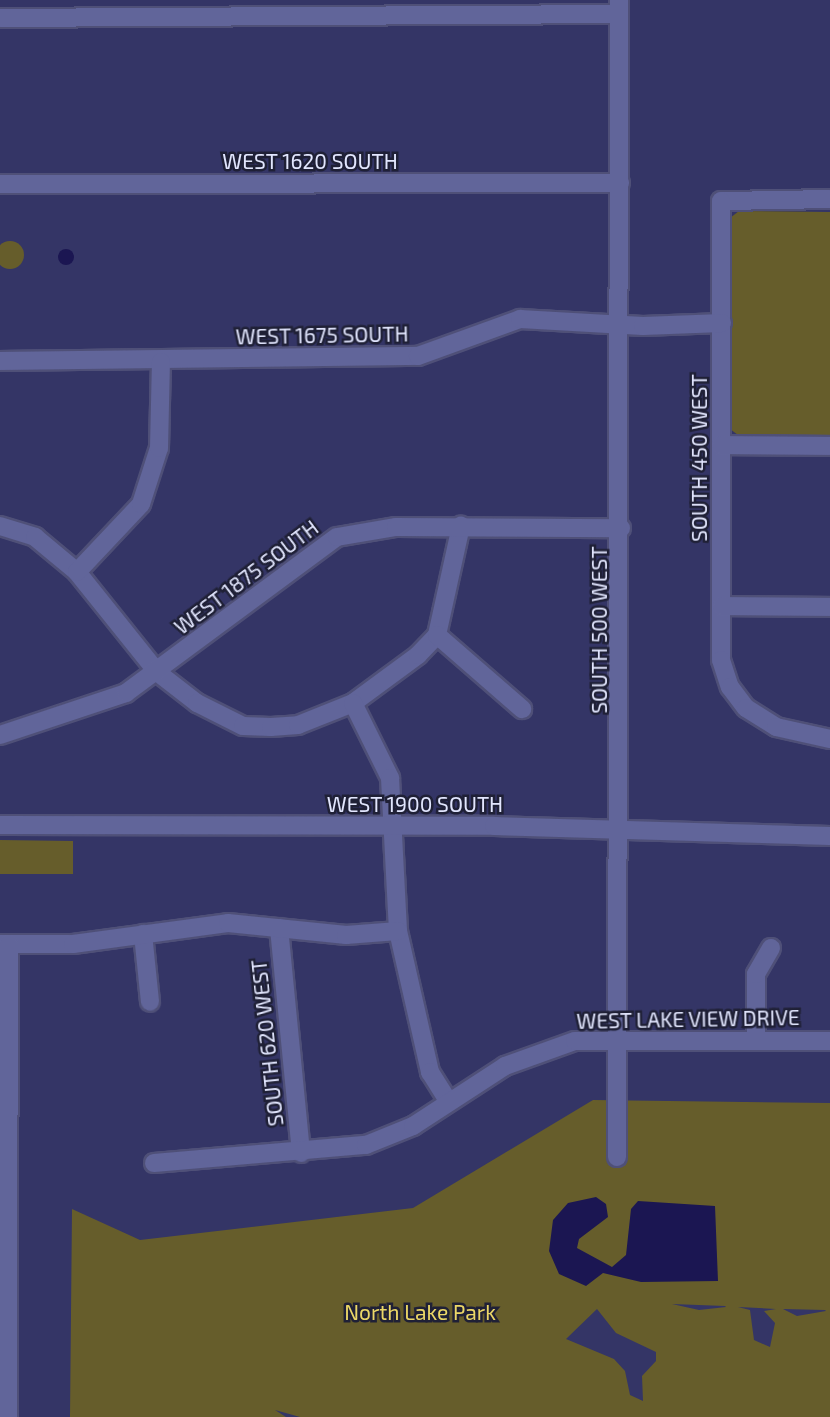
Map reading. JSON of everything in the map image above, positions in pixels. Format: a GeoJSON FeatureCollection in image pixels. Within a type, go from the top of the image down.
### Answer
{"type":"FeatureCollection","features":[{"type":"Feature","properties":{"kind":"street"},"geometry":{"type":"LineString","coordinates":[[0,18],[380,8],[619,7]]}},
{"type":"Feature","properties":{"kind":"street","name":"SOUTH 500 WEST"},"geometry":{"type":"LineString","coordinates":[[617,1157],[621,831],[619,7]]}},
{"type":"Feature","properties":{"kind":"street","name":"WEST 1620 SOUTH"},"geometry":{"type":"LineString","coordinates":[[0,184],[620,183]]}},
{"type":"Feature","properties":{"kind":"street","name":"SOUTH 450 WEST"},"geometry":{"type":"LineString","coordinates":[[830,199],[721,201],[721,660],[746,708],[776,727],[830,738]]}},
{"type":"Feature","properties":{"kind":"street","name":"WEST 1675 SOUTH"},"geometry":{"type":"LineString","coordinates":[[0,361],[161,362],[418,356],[520,318],[620,326],[722,323]]}},
{"type":"Feature","properties":{"kind":"street"},"geometry":{"type":"LineString","coordinates":[[77,572],[141,504],[159,448],[161,362]]}},
{"type":"Feature","properties":{"kind":"street"},"geometry":{"type":"LineString","coordinates":[[721,445],[830,446]]}},
{"type":"Feature","properties":{"kind":"street"},"geometry":{"type":"LineString","coordinates":[[0,526],[35,537],[77,572],[157,672],[197,703],[243,726],[271,727],[298,725],[353,703],[437,635],[456,570],[461,526]]}},
{"type":"Feature","properties":{"kind":"street","name":"WEST 1875 SOUTH"},"geometry":{"type":"LineString","coordinates":[[0,735],[88,710],[157,672],[337,537],[461,526],[621,528]]}},
{"type":"Feature","properties":{"kind":"street"},"geometry":{"type":"LineString","coordinates":[[722,606],[830,607]]}},
{"type":"Feature","properties":{"kind":"street"},"geometry":{"type":"LineString","coordinates":[[437,635],[522,709]]}},
{"type":"Feature","properties":{"kind":"street"},"geometry":{"type":"LineString","coordinates":[[353,703],[384,757],[392,827],[398,932],[430,1072],[448,1101]]}},
{"type":"Feature","properties":{"kind":"street","name":"WEST 1900 SOUTH"},"geometry":{"type":"LineString","coordinates":[[0,825],[392,827],[830,836]]}},
{"type":"Feature","properties":{"kind":"street"},"geometry":{"type":"LineString","coordinates":[[8,1417],[4,1344],[5,944],[73,944],[228,923],[372,937],[398,932]]}},
{"type":"Feature","properties":{"kind":"street","name":"SOUTH 620 WEST"},"geometry":{"type":"LineString","coordinates":[[279,928],[301,1153]]}},
{"type":"Feature","properties":{"kind":"street"},"geometry":{"type":"LineString","coordinates":[[143,934],[150,1002]]}},
{"type":"Feature","properties":{"kind":"street"},"geometry":{"type":"LineString","coordinates":[[756,1041],[756,974],[771,948]]}},
{"type":"Feature","properties":{"kind":"street","name":"WEST LAKE VIEW DRIVE"},"geometry":{"type":"LineString","coordinates":[[154,1163],[301,1153],[390,1138],[505,1066],[575,1041],[830,1041]]}},
{"type":"Feature","properties":{"kind":"green space"},"geometry":{"type":"Polygon","coordinates":[[[739,211],[830,212],[830,436],[738,435],[730,429],[730,218],[739,211]]]}},
{"type":"Feature","properties":{"kind":"green space"},"geometry":{"type":"Polygon","coordinates":[[[10,241],[20,245],[24,255],[20,265],[10,269],[0,265],[-4,255],[0,245],[10,241]]]}},
{"type":"Feature","properties":{"kind":"green space"},"geometry":{"type":"Polygon","coordinates":[[[0,840],[73,841],[73,874],[0,874],[0,840]]]}},
{"type":"Feature","properties":{"kind":"green space","name":"North Lake Park"},"geometry":{"type":"Polygon","coordinates":[[[593,1100],[830,1103],[830,1417],[300,1417],[275,1410],[286,1417],[70,1417],[72,1209],[140,1240],[413,1208],[593,1100]],[[672,1304],[699,1310],[726,1307],[672,1304]],[[738,1307],[750,1310],[754,1340],[770,1347],[775,1323],[764,1311],[776,1309],[738,1307]],[[597,1309],[566,1339],[614,1359],[625,1371],[630,1395],[643,1401],[642,1376],[656,1361],[656,1352],[616,1333],[597,1309]],[[783,1309],[797,1316],[826,1311],[783,1309]]]}},
{"type":"Feature","properties":{"kind":"shaded area"},"geometry":{"type":"Polygon","coordinates":[[[66,249],[72,251],[72,263],[66,265],[60,263],[58,257],[60,251],[66,249]]]}},
{"type":"Feature","properties":{"kind":"shaded area"},"geometry":{"type":"Polygon","coordinates":[[[596,1197],[606,1204],[608,1217],[579,1239],[577,1248],[612,1267],[626,1255],[631,1209],[638,1201],[715,1206],[718,1281],[641,1282],[603,1273],[586,1286],[559,1274],[549,1251],[553,1220],[568,1203],[596,1197]]]}}]}
